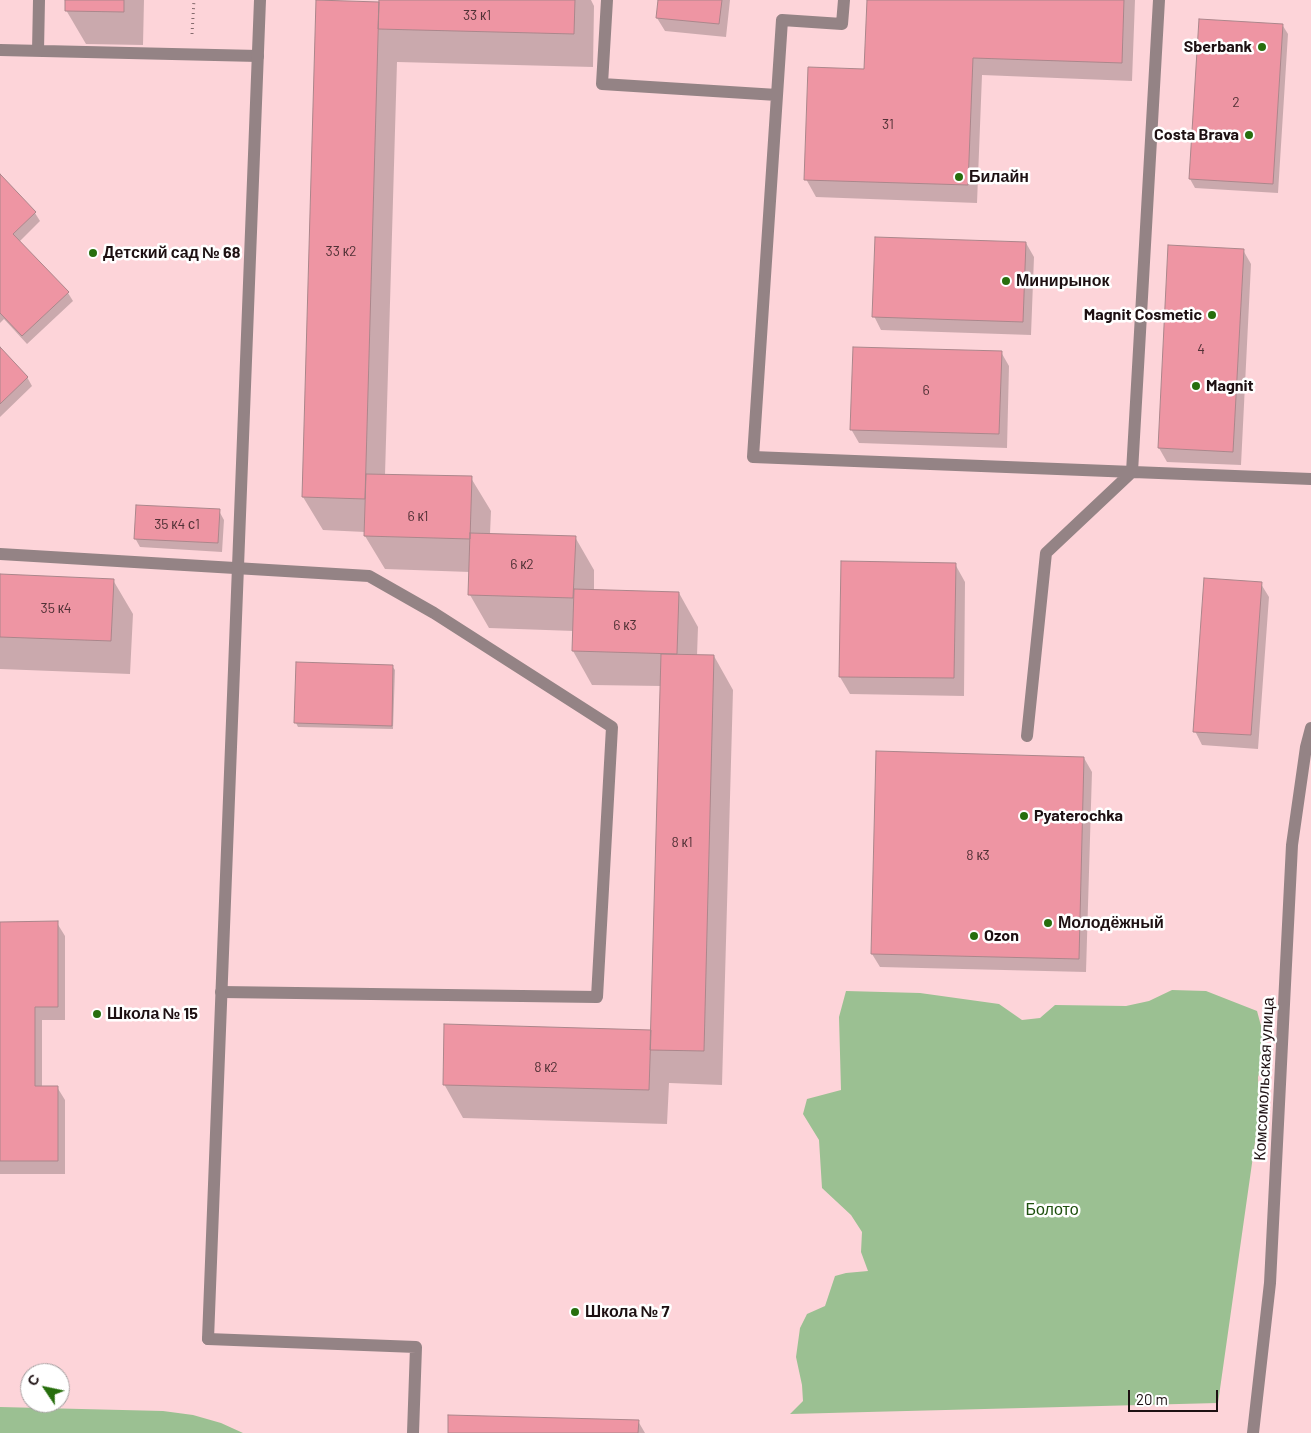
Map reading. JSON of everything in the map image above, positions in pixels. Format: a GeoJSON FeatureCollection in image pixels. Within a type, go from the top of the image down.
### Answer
{"type":"FeatureCollection","features":[{"type":"Feature","properties":{"kind":"street"},"geometry":{"type":"LineString","coordinates":[[38,51],[39,0]]}},
{"type":"Feature","properties":{"kind":"street"},"geometry":{"type":"LineString","coordinates":[[260,0],[208,1340],[416,1347],[413,1433]]}},
{"type":"Feature","properties":{"kind":"street"},"geometry":{"type":"LineString","coordinates":[[607,0],[602,84],[777,95]]}},
{"type":"Feature","properties":{"kind":"street"},"geometry":{"type":"LineString","coordinates":[[844,0],[842,24],[782,20],[753,457],[1311,479]]}},
{"type":"Feature","properties":{"kind":"street"},"geometry":{"type":"LineString","coordinates":[[1027,736],[1046,553],[1132,472],[1159,0]]}},
{"type":"Feature","properties":{"kind":"street"},"geometry":{"type":"LineString","coordinates":[[0,50],[258,56]]}},
{"type":"Feature","properties":{"kind":"street"},"geometry":{"type":"LineString","coordinates":[[0,554],[369,576],[434,613],[612,727],[597,996],[221,992]]}},
{"type":"Feature","properties":{"kind":"street","name":"Комсомольская улица"},"geometry":{"type":"LineString","coordinates":[[1254,1433],[1270,1283],[1292,845],[1306,747],[1311,728]]}},
{"type":"Feature","properties":{"kind":"green space","name":"Болото"},"geometry":{"type":"Polygon","coordinates":[[[1172,990],[1206,991],[1257,1011],[1267,1048],[1258,1077],[1259,1114],[1218,1403],[790,1414],[803,1401],[802,1385],[796,1357],[800,1328],[807,1314],[825,1306],[835,1276],[868,1271],[861,1252],[862,1232],[851,1215],[822,1188],[819,1140],[803,1114],[807,1099],[841,1090],[839,1017],[846,991],[920,993],[999,1004],[1022,1020],[1040,1018],[1055,1005],[1126,1006],[1149,1001],[1172,990]]]}},
{"type":"Feature","properties":{"kind":"green space"},"geometry":{"type":"Polygon","coordinates":[[[0,1407],[20,1407],[20,1413],[70,1413],[70,1409],[163,1411],[193,1415],[221,1423],[243,1433],[0,1433],[0,1407]]]}},
{"type":"Feature","properties":{"kind":"building"},"geometry":{"type":"Polygon","coordinates":[[[65,0],[124,0],[124,12],[65,11],[65,0]]]}},
{"type":"Feature","properties":{"kind":"building"},"geometry":{"type":"Polygon","coordinates":[[[316,0],[379,2],[365,499],[302,497],[316,0]]]}},
{"type":"Feature","properties":{"kind":"building"},"geometry":{"type":"Polygon","coordinates":[[[379,0],[575,0],[574,34],[378,29],[379,0]]]}},
{"type":"Feature","properties":{"kind":"building"},"geometry":{"type":"Polygon","coordinates":[[[658,0],[722,0],[719,24],[656,18],[658,0]]]}},
{"type":"Feature","properties":{"kind":"building"},"geometry":{"type":"Polygon","coordinates":[[[867,0],[1124,0],[1122,63],[973,58],[968,185],[804,180],[808,67],[864,69],[867,0]]]}},
{"type":"Feature","properties":{"kind":"building"},"geometry":{"type":"Polygon","coordinates":[[[1199,19],[1283,24],[1273,184],[1189,179],[1199,19]]]}},
{"type":"Feature","properties":{"kind":"building"},"geometry":{"type":"Polygon","coordinates":[[[0,174],[36,212],[13,234],[69,292],[22,336],[0,313],[0,174]]]}},
{"type":"Feature","properties":{"kind":"building"},"geometry":{"type":"Polygon","coordinates":[[[875,237],[1026,242],[1023,322],[872,317],[875,237]]]}},
{"type":"Feature","properties":{"kind":"building"},"geometry":{"type":"Polygon","coordinates":[[[1168,245],[1244,249],[1233,452],[1158,448],[1168,245]]]}},
{"type":"Feature","properties":{"kind":"building"},"geometry":{"type":"Polygon","coordinates":[[[0,347],[28,377],[0,404],[0,347]]]}},
{"type":"Feature","properties":{"kind":"building"},"geometry":{"type":"Polygon","coordinates":[[[853,347],[1002,351],[999,434],[850,430],[853,347]]]}},
{"type":"Feature","properties":{"kind":"building"},"geometry":{"type":"Polygon","coordinates":[[[366,474],[472,476],[470,539],[364,536],[366,474]]]}},
{"type":"Feature","properties":{"kind":"building"},"geometry":{"type":"Polygon","coordinates":[[[136,505],[220,509],[218,543],[134,539],[136,505]]]}},
{"type":"Feature","properties":{"kind":"building"},"geometry":{"type":"Polygon","coordinates":[[[470,533],[576,536],[573,598],[468,595],[470,533]]]}},
{"type":"Feature","properties":{"kind":"building"},"geometry":{"type":"Polygon","coordinates":[[[841,561],[956,563],[954,678],[839,677],[841,561]]]}},
{"type":"Feature","properties":{"kind":"building"},"geometry":{"type":"Polygon","coordinates":[[[0,574],[114,579],[111,641],[0,637],[0,574]]]}},
{"type":"Feature","properties":{"kind":"building"},"geometry":{"type":"Polygon","coordinates":[[[1204,578],[1262,582],[1251,735],[1193,732],[1204,578]]]}},
{"type":"Feature","properties":{"kind":"building"},"geometry":{"type":"Polygon","coordinates":[[[574,589],[679,592],[677,654],[572,651],[574,589]]]}},
{"type":"Feature","properties":{"kind":"building"},"geometry":{"type":"Polygon","coordinates":[[[661,654],[714,655],[704,1051],[650,1050],[661,654]]]}},
{"type":"Feature","properties":{"kind":"building"},"geometry":{"type":"Polygon","coordinates":[[[296,662],[393,665],[392,726],[294,723],[296,662]]]}},
{"type":"Feature","properties":{"kind":"building"},"geometry":{"type":"Polygon","coordinates":[[[876,751],[1084,757],[1079,959],[871,954],[876,751]]]}},
{"type":"Feature","properties":{"kind":"building"},"geometry":{"type":"Polygon","coordinates":[[[58,921],[58,1007],[35,1007],[35,1086],[58,1086],[58,1161],[0,1161],[0,922],[58,921]]]}},
{"type":"Feature","properties":{"kind":"building"},"geometry":{"type":"Polygon","coordinates":[[[444,1024],[651,1030],[649,1090],[443,1085],[444,1024]]]}},
{"type":"Feature","properties":{"kind":"building"},"geometry":{"type":"Polygon","coordinates":[[[448,1415],[639,1420],[638,1433],[448,1433],[448,1415]]]}},
{"type":"Feature","properties":{"kind":"place","name":"Sberbank"},"geometry":{"type":"Point","coordinates":[1262,47]}},
{"type":"Feature","properties":{"kind":"place","name":"Costa Brava"},"geometry":{"type":"Point","coordinates":[1249,135]}},
{"type":"Feature","properties":{"kind":"place","name":"Билайн"},"geometry":{"type":"Point","coordinates":[959,177]}},
{"type":"Feature","properties":{"kind":"place","name":"Детский сад № 68"},"geometry":{"type":"Point","coordinates":[93,253]}},
{"type":"Feature","properties":{"kind":"place","name":"Минирынок"},"geometry":{"type":"Point","coordinates":[1006,281]}},
{"type":"Feature","properties":{"kind":"place","name":"Magnit Cosmetic"},"geometry":{"type":"Point","coordinates":[1212,315]}},
{"type":"Feature","properties":{"kind":"place","name":"Magnit"},"geometry":{"type":"Point","coordinates":[1196,386]}},
{"type":"Feature","properties":{"kind":"place","name":"Pyaterochka"},"geometry":{"type":"Point","coordinates":[1024,816]}},
{"type":"Feature","properties":{"kind":"place","name":"Молодёжный"},"geometry":{"type":"Point","coordinates":[1048,923]}},
{"type":"Feature","properties":{"kind":"place","name":"Ozon"},"geometry":{"type":"Point","coordinates":[974,936]}},
{"type":"Feature","properties":{"kind":"place","name":"Школа № 15"},"geometry":{"type":"Point","coordinates":[97,1014]}},
{"type":"Feature","properties":{"kind":"place","name":"Школа № 7"},"geometry":{"type":"Point","coordinates":[575,1312]}}]}
